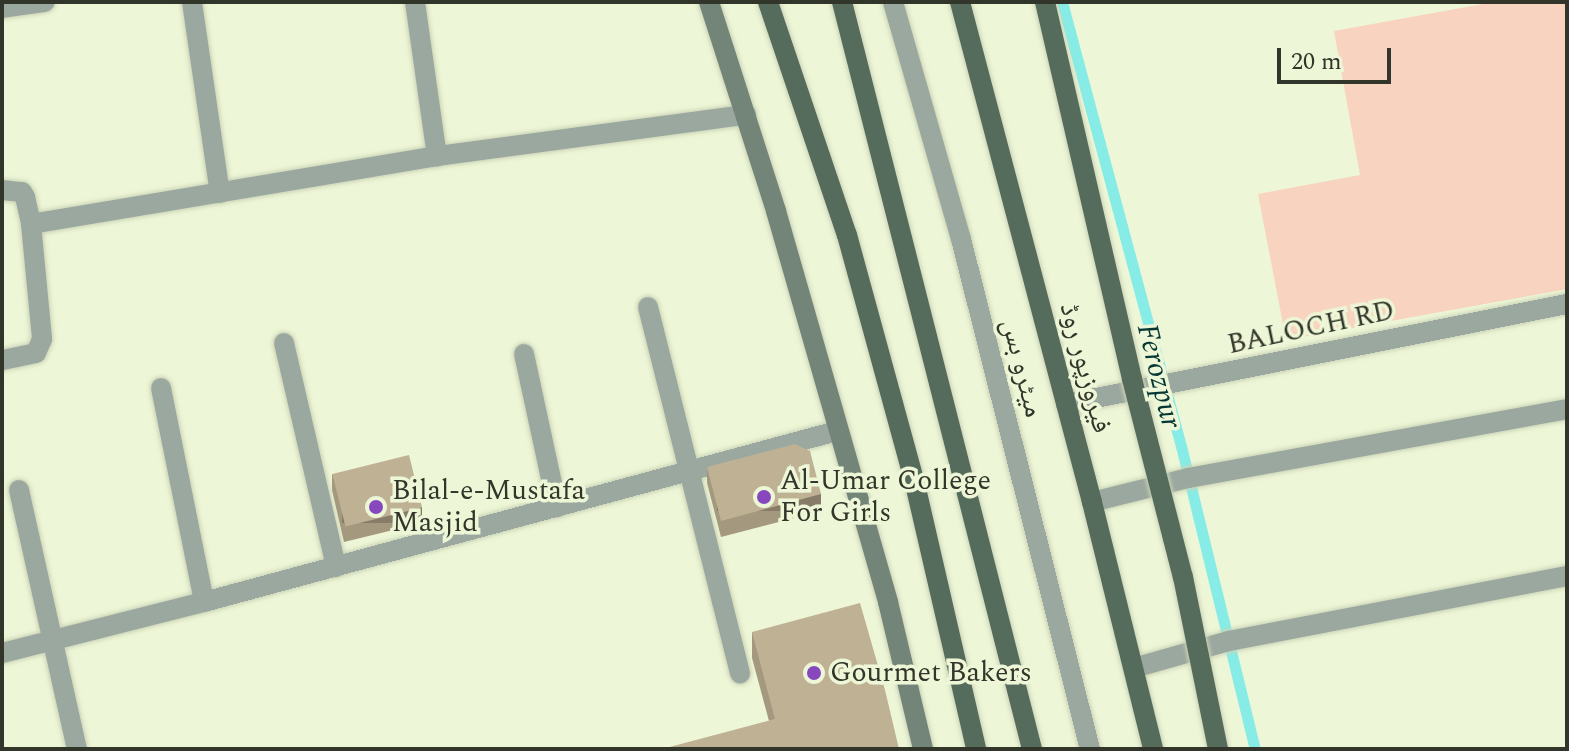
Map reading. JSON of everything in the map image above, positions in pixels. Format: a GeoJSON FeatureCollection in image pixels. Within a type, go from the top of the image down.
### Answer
{"type":"FeatureCollection","features":[{"type":"Feature","properties":{"kind":"main road"},"geometry":{"type":"LineString","coordinates":[[768,2],[847,235],[915,484],[976,749]]}},
{"type":"Feature","properties":{"kind":"main road"},"geometry":{"type":"LineString","coordinates":[[842,2],[1032,749]]}},
{"type":"Feature","properties":{"kind":"main road","name":"فیروزپور روڈ"},"geometry":{"type":"LineString","coordinates":[[960,2],[1092,502],[1153,749]]}},
{"type":"Feature","properties":{"kind":"main road"},"geometry":{"type":"LineString","coordinates":[[1045,2],[1132,379],[1183,577],[1218,749]]}},
{"type":"Feature","properties":{"kind":"street"},"geometry":{"type":"LineString","coordinates":[[2,8],[45,2]]}},
{"type":"Feature","properties":{"kind":"street"},"geometry":{"type":"LineString","coordinates":[[192,2],[220,193]]}},
{"type":"Feature","properties":{"kind":"street"},"geometry":{"type":"LineString","coordinates":[[415,2],[437,156]]}},
{"type":"Feature","properties":{"kind":"street"},"geometry":{"type":"LineString","coordinates":[[709,2],[746,115],[888,602],[923,749]]}},
{"type":"Feature","properties":{"kind":"street","name":"میٹرو بس"},"geometry":{"type":"LineString","coordinates":[[893,2],[961,239],[1090,749]]}},
{"type":"Feature","properties":{"kind":"street"},"geometry":{"type":"LineString","coordinates":[[31,224],[437,156],[746,115]]}},
{"type":"Feature","properties":{"kind":"street"},"geometry":{"type":"LineString","coordinates":[[2,190],[22,192],[31,224],[42,339],[36,353],[2,360]]}},
{"type":"Feature","properties":{"kind":"street","name":"BALOCH RD"},"geometry":{"type":"LineString","coordinates":[[1066,404],[1567,304]]}},
{"type":"Feature","properties":{"kind":"street"},"geometry":{"type":"LineString","coordinates":[[648,307],[740,674]]}},
{"type":"Feature","properties":{"kind":"street"},"geometry":{"type":"LineString","coordinates":[[284,343],[336,567]]}},
{"type":"Feature","properties":{"kind":"street"},"geometry":{"type":"LineString","coordinates":[[524,354],[557,507]]}},
{"type":"Feature","properties":{"kind":"street"},"geometry":{"type":"LineString","coordinates":[[161,388],[204,602]]}},
{"type":"Feature","properties":{"kind":"street"},"geometry":{"type":"LineString","coordinates":[[1092,502],[1188,478],[1567,409]]}},
{"type":"Feature","properties":{"kind":"street"},"geometry":{"type":"LineString","coordinates":[[2,653],[336,567],[837,431]]}},
{"type":"Feature","properties":{"kind":"street"},"geometry":{"type":"LineString","coordinates":[[19,490],[77,749]]}},
{"type":"Feature","properties":{"kind":"street"},"geometry":{"type":"LineString","coordinates":[[1134,668],[1229,641],[1567,576]]}},
{"type":"Feature","properties":{"kind":"shaded area"},"geometry":{"type":"Polygon","coordinates":[[[1494,2],[1567,2],[1567,289],[1286,340],[1258,194],[1360,175],[1334,31],[1494,2]]]}},
{"type":"Feature","properties":{"kind":"building","name":"Al-Umar College For Girls"},"geometry":{"type":"Polygon","coordinates":[[[795,444],[810,451],[821,494],[721,521],[707,467],[795,444]]]}},
{"type":"Feature","properties":{"kind":"building","name":"Bilal-e-Mustafa Masjid"},"geometry":{"type":"Polygon","coordinates":[[[409,455],[422,507],[345,527],[332,474],[409,455]]]}},
{"type":"Feature","properties":{"kind":"building"},"geometry":{"type":"Polygon","coordinates":[[[860,603],[899,749],[662,749],[775,719],[752,632],[860,603]]]}},
{"type":"Feature","properties":{"kind":"waterway","name":"Ferozpur"},"geometry":{"type":"LineString","coordinates":[[1062,2],[1181,446],[1255,749]]}},
{"type":"Feature","properties":{"kind":"place","name":"Al-Umar College For Girls"},"geometry":{"type":"Point","coordinates":[764,497]}},
{"type":"Feature","properties":{"kind":"place","name":"Bilal-e-Mustafa Masjid"},"geometry":{"type":"Point","coordinates":[376,507]}},
{"type":"Feature","properties":{"kind":"place","name":"Gourmet Bakers"},"geometry":{"type":"Point","coordinates":[814,673]}}]}
